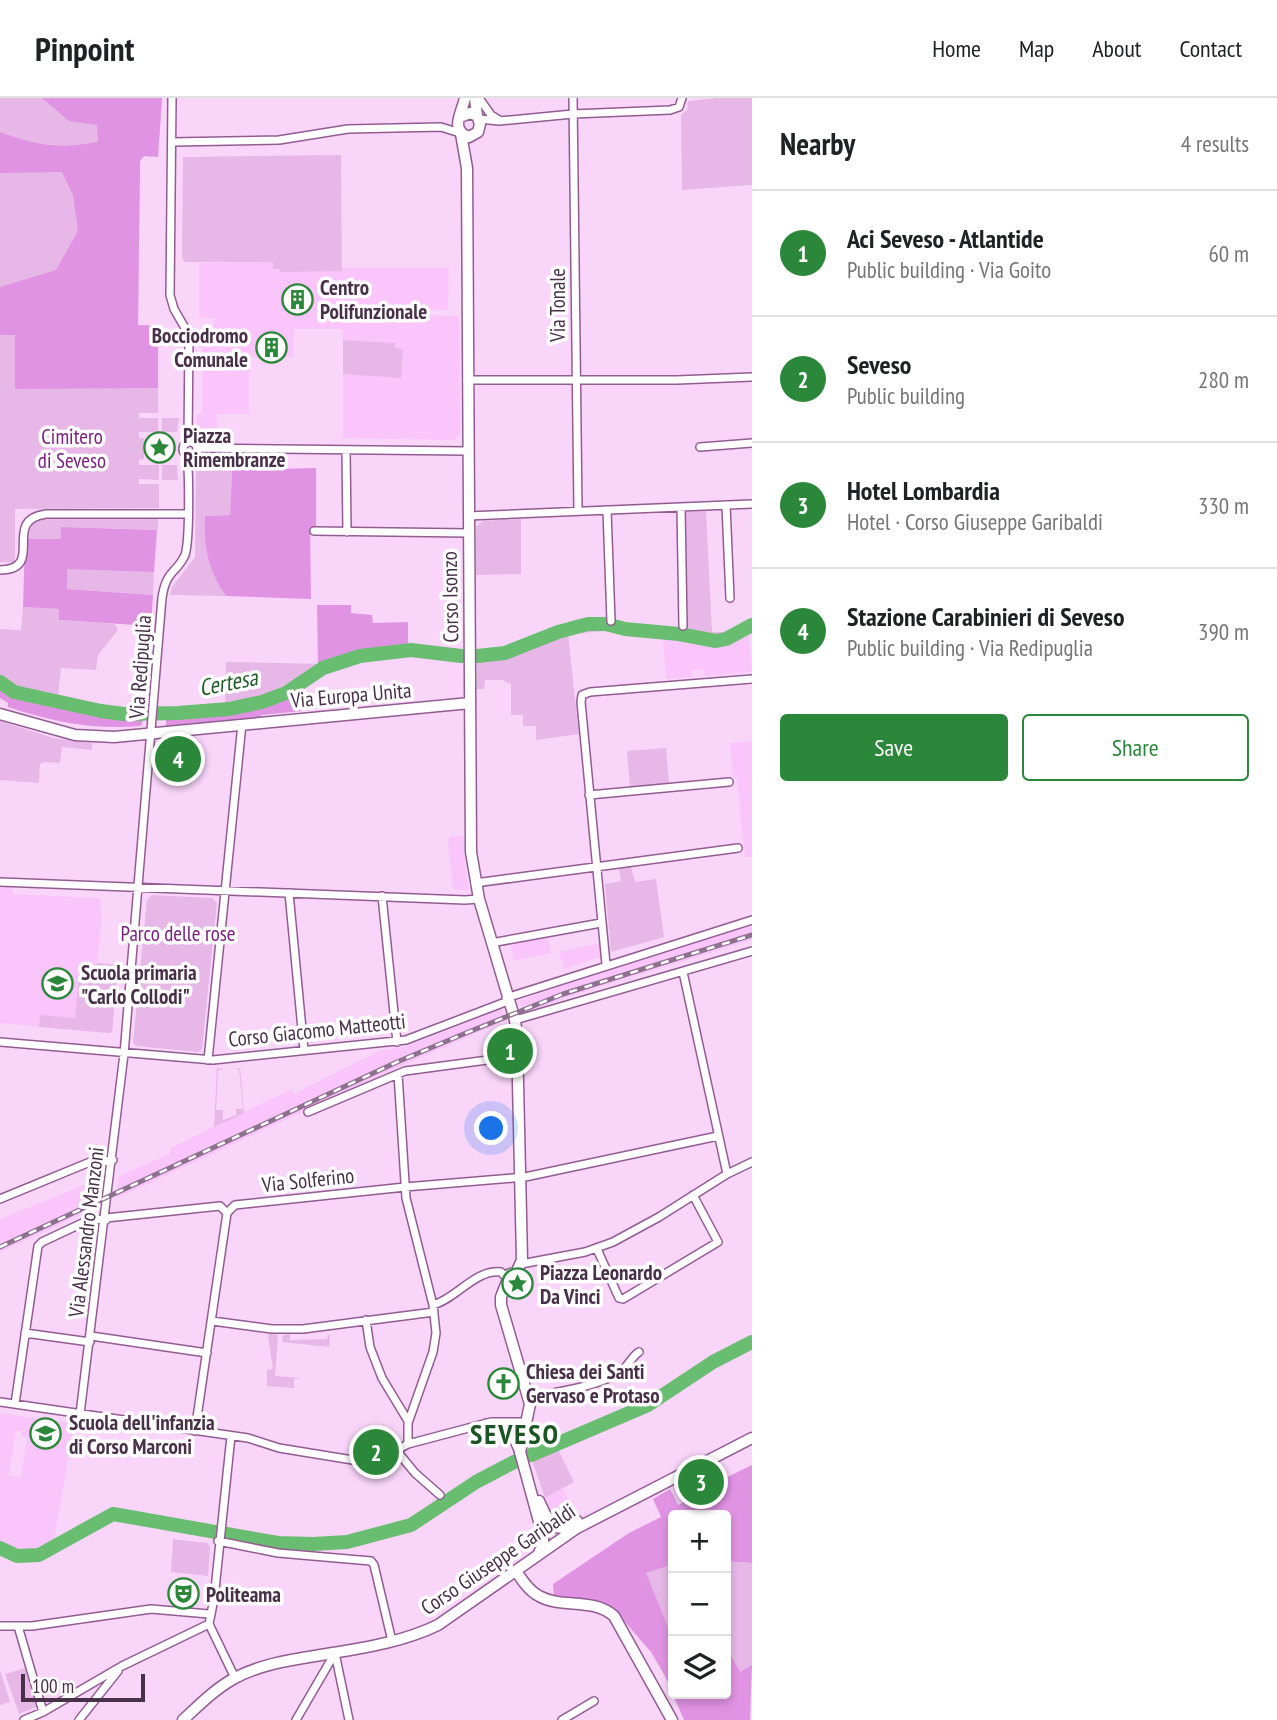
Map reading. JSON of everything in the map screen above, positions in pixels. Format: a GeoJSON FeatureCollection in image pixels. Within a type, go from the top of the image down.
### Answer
{"type":"FeatureCollection","features":[{"type":"Feature","properties":{"kind":"street","name":"Via Redipuglia"},"geometry":{"type":"LineString","coordinates":[[124,1054],[163,590],[167,577],[184,555],[187,544],[187,455],[183,448],[188,442],[189,335],[174,309],[170,295],[172,98]]}},
{"type":"Feature","properties":{"kind":"street"},"geometry":{"type":"LineString","coordinates":[[460,133],[457,127],[465,98]]}},
{"type":"Feature","properties":{"kind":"street"},"geometry":{"type":"LineString","coordinates":[[477,98],[499,121]]}},
{"type":"Feature","properties":{"kind":"street","name":"Corso Isonzo"},"geometry":{"type":"LineString","coordinates":[[477,98],[478,125],[467,168],[471,852],[479,899],[515,1020],[520,1177],[516,1273]]}},
{"type":"Feature","properties":{"kind":"street","name":"Via Tonale"},"geometry":{"type":"LineString","coordinates":[[573,98],[578,511]]}},
{"type":"Feature","properties":{"kind":"street"},"geometry":{"type":"LineString","coordinates":[[172,142],[279,140],[343,130],[442,127],[468,137],[478,125],[499,121],[573,114],[670,110],[678,107],[682,98]]}},
{"type":"Feature","properties":{"kind":"street"},"geometry":{"type":"LineString","coordinates":[[442,127],[470,113],[478,125]]}},
{"type":"Feature","properties":{"kind":"street","name":"Corso Isonzo"},"geometry":{"type":"LineString","coordinates":[[460,133],[467,168]]}},
{"type":"Feature","properties":{"kind":"street"},"geometry":{"type":"LineString","coordinates":[[467,380],[702,380],[752,377]]}},
{"type":"Feature","properties":{"kind":"street"},"geometry":{"type":"LineString","coordinates":[[188,442],[194,442],[197,448]]}},
{"type":"Feature","properties":{"kind":"street"},"geometry":{"type":"LineString","coordinates":[[700,447],[752,443]]}},
{"type":"Feature","properties":{"kind":"street"},"geometry":{"type":"LineString","coordinates":[[197,448],[467,451]]}},
{"type":"Feature","properties":{"kind":"street"},"geometry":{"type":"LineString","coordinates":[[187,455],[193,456],[197,448]]}},
{"type":"Feature","properties":{"kind":"street"},"geometry":{"type":"LineString","coordinates":[[346,450],[347,532]]}},
{"type":"Feature","properties":{"kind":"street"},"geometry":{"type":"LineString","coordinates":[[468,516],[752,504]]}},
{"type":"Feature","properties":{"kind":"street"},"geometry":{"type":"LineString","coordinates":[[726,505],[730,598]]}},
{"type":"Feature","properties":{"kind":"street"},"geometry":{"type":"LineString","coordinates":[[681,507],[683,626]]}},
{"type":"Feature","properties":{"kind":"street"},"geometry":{"type":"LineString","coordinates":[[607,510],[611,621]]}},
{"type":"Feature","properties":{"kind":"street"},"geometry":{"type":"LineString","coordinates":[[0,570],[18,566],[22,527],[34,516],[187,514]]}},
{"type":"Feature","properties":{"kind":"street"},"geometry":{"type":"LineString","coordinates":[[314,531],[468,533]]}},
{"type":"Feature","properties":{"kind":"street"},"geometry":{"type":"LineString","coordinates":[[606,964],[589,795],[581,698],[583,694],[752,679]]}},
{"type":"Feature","properties":{"kind":"street","name":"Via Europa Unita"},"geometry":{"type":"LineString","coordinates":[[0,714],[75,735],[114,737],[470,703]]}},
{"type":"Feature","properties":{"kind":"street"},"geometry":{"type":"LineString","coordinates":[[208,1060],[242,724]]}},
{"type":"Feature","properties":{"kind":"street"},"geometry":{"type":"LineString","coordinates":[[589,795],[729,782]]}},
{"type":"Feature","properties":{"kind":"street"},"geometry":{"type":"LineString","coordinates":[[475,883],[738,848]]}},
{"type":"Feature","properties":{"kind":"street"},"geometry":{"type":"LineString","coordinates":[[0,881],[479,899]]}},
{"type":"Feature","properties":{"kind":"street"},"geometry":{"type":"LineString","coordinates":[[289,893],[304,1050]]}},
{"type":"Feature","properties":{"kind":"street"},"geometry":{"type":"LineString","coordinates":[[383,896],[397,1042]]}},
{"type":"Feature","properties":{"kind":"street","name":"Corso Giacomo Matteotti"},"geometry":{"type":"LineString","coordinates":[[0,1042],[208,1060],[397,1042],[415,1038],[507,999],[606,964],[752,920]]}},
{"type":"Feature","properties":{"kind":"street"},"geometry":{"type":"LineString","coordinates":[[491,943],[601,923]]}},
{"type":"Feature","properties":{"kind":"street"},"geometry":{"type":"LineString","coordinates":[[515,1020],[752,951]]}},
{"type":"Feature","properties":{"kind":"street"},"geometry":{"type":"LineString","coordinates":[[683,972],[727,1174]]}},
{"type":"Feature","properties":{"kind":"street","name":"Via Alessandro Manzoni"},"geometry":{"type":"LineString","coordinates":[[80,1414],[106,1219],[124,1054]]}},
{"type":"Feature","properties":{"kind":"street"},"geometry":{"type":"LineString","coordinates":[[308,1112],[405,1071],[518,1056]]}},
{"type":"Feature","properties":{"kind":"street"},"geometry":{"type":"LineString","coordinates":[[398,1074],[405,1187],[433,1309],[436,1340],[408,1423]]}},
{"type":"Feature","properties":{"kind":"street","name":"Via Solferino"},"geometry":{"type":"LineString","coordinates":[[106,1219],[220,1206],[226,1209],[227,1213],[235,1205],[520,1177],[718,1136]]}},
{"type":"Feature","properties":{"kind":"street"},"geometry":{"type":"LineString","coordinates":[[0,1199],[90,1162],[113,1160]]}},
{"type":"Feature","properties":{"kind":"street"},"geometry":{"type":"LineString","coordinates":[[212,1321],[279,1330],[331,1327],[433,1309],[489,1272],[516,1273],[597,1249],[633,1232],[727,1174],[752,1162]]}},
{"type":"Feature","properties":{"kind":"street"},"geometry":{"type":"LineString","coordinates":[[597,1249],[620,1298],[623,1299],[718,1242],[693,1195]]}},
{"type":"Feature","properties":{"kind":"street"},"geometry":{"type":"LineString","coordinates":[[195,1431],[227,1213]]}},
{"type":"Feature","properties":{"kind":"street"},"geometry":{"type":"LineString","coordinates":[[15,1404],[39,1244],[91,1219],[106,1219]]}},
{"type":"Feature","properties":{"kind":"street"},"geometry":{"type":"LineString","coordinates":[[516,1273],[501,1300],[529,1403],[519,1445],[542,1533],[543,1546],[536,1557]]}},
{"type":"Feature","properties":{"kind":"street"},"geometry":{"type":"LineString","coordinates":[[366,1320],[370,1347],[378,1370],[405,1413],[408,1444]]}},
{"type":"Feature","properties":{"kind":"street"},"geometry":{"type":"LineString","coordinates":[[25,1333],[207,1353]]}},
{"type":"Feature","properties":{"kind":"street"},"geometry":{"type":"LineString","coordinates":[[529,1403],[614,1376],[639,1352]]}},
{"type":"Feature","properties":{"kind":"street"},"geometry":{"type":"LineString","coordinates":[[0,1402],[256,1440],[279,1448],[365,1462],[378,1460],[408,1444],[486,1423],[501,1425],[521,1422],[524,1433]]}},
{"type":"Feature","properties":{"kind":"street"},"geometry":{"type":"LineString","coordinates":[[501,1425],[526,1417],[529,1403]]}},
{"type":"Feature","properties":{"kind":"street"},"geometry":{"type":"LineString","coordinates":[[501,1425],[512,1437],[542,1508],[559,1535],[556,1542],[548,1543],[542,1533]]}},
{"type":"Feature","properties":{"kind":"street"},"geometry":{"type":"LineString","coordinates":[[231,1436],[209,1624],[235,1678]]}},
{"type":"Feature","properties":{"kind":"street","name":"Corso Giuseppe Garibaldi"},"geometry":{"type":"LineString","coordinates":[[183,1720],[235,1678],[260,1668],[392,1641],[438,1625],[583,1524],[752,1438]]}},
{"type":"Feature","properties":{"kind":"street"},"geometry":{"type":"LineString","coordinates":[[396,1450],[415,1473],[440,1495]]}},
{"type":"Feature","properties":{"kind":"street"},"geometry":{"type":"LineString","coordinates":[[553,1527],[563,1528],[605,1507],[622,1504]]}},
{"type":"Feature","properties":{"kind":"street"},"geometry":{"type":"LineString","coordinates":[[218,1539],[278,1553],[371,1561],[392,1641]]}},
{"type":"Feature","properties":{"kind":"street"},"geometry":{"type":"LineString","coordinates":[[516,1571],[530,1589],[542,1598],[596,1606],[614,1616],[672,1720]]}},
{"type":"Feature","properties":{"kind":"street"},"geometry":{"type":"LineString","coordinates":[[0,1626],[151,1609],[209,1614]]}},
{"type":"Feature","properties":{"kind":"street"},"geometry":{"type":"LineString","coordinates":[[24,1720],[43,1712],[122,1666],[209,1624]]}},
{"type":"Feature","properties":{"kind":"street"},"geometry":{"type":"LineString","coordinates":[[18,1626],[43,1712]]}},
{"type":"Feature","properties":{"kind":"street"},"geometry":{"type":"LineString","coordinates":[[296,1720],[335,1653]]}},
{"type":"Feature","properties":{"kind":"street"},"geometry":{"type":"LineString","coordinates":[[335,1653],[349,1720]]}},
{"type":"Feature","properties":{"kind":"street"},"geometry":{"type":"LineString","coordinates":[[79,1720],[122,1666]]}},
{"type":"Feature","properties":{"kind":"street"},"geometry":{"type":"LineString","coordinates":[[562,1720],[594,1701]]}},
{"type":"Feature","properties":{"kind":"shaded area"},"geometry":{"type":"Polygon","coordinates":[[[42,98],[162,98],[158,157],[144,156],[140,161],[138,325],[158,326],[158,388],[15,389],[15,335],[0,335],[0,287],[56,270],[78,231],[73,195],[62,172],[0,173],[0,132],[48,145],[98,142],[97,125],[69,121],[42,98]]]}},
{"type":"Feature","properties":{"kind":"shaded area"},"geometry":{"type":"Polygon","coordinates":[[[273,262],[280,269],[342,271],[342,268],[449,268],[448,310],[402,309],[402,315],[459,316],[460,434],[454,440],[343,438],[343,374],[364,375],[403,349],[395,349],[394,343],[343,340],[342,329],[294,329],[293,357],[249,357],[249,414],[217,414],[216,439],[196,439],[197,414],[202,413],[202,342],[214,341],[214,318],[203,318],[199,315],[199,263],[273,262]]]}},
{"type":"Feature","properties":{"kind":"shaded area"},"geometry":{"type":"Polygon","coordinates":[[[316,468],[316,528],[310,529],[311,599],[226,596],[208,558],[205,516],[230,515],[232,470],[316,468]]]}},
{"type":"Feature","properties":{"kind":"shaded area"},"geometry":{"type":"Polygon","coordinates":[[[61,527],[157,530],[154,572],[67,569],[67,589],[153,595],[151,626],[59,620],[59,609],[23,607],[25,539],[61,539],[61,527]]]}},
{"type":"Feature","properties":{"kind":"shaded area"},"geometry":{"type":"Polygon","coordinates":[[[317,605],[351,605],[351,613],[372,615],[373,623],[408,622],[408,646],[352,655],[318,664],[317,605]]]}},
{"type":"Feature","properties":{"kind":"shaded area"},"geometry":{"type":"Polygon","coordinates":[[[749,632],[752,672],[705,676],[704,669],[692,670],[692,677],[666,679],[663,636],[714,646],[737,640],[749,632]]]}},
{"type":"Feature","properties":{"kind":"shaded area"},"geometry":{"type":"Polygon","coordinates":[[[0,689],[18,698],[91,714],[144,717],[141,726],[124,727],[57,721],[8,707],[8,703],[0,698],[0,689]]]}},
{"type":"Feature","properties":{"kind":"shaded area"},"geometry":{"type":"Polygon","coordinates":[[[300,690],[302,711],[261,715],[261,718],[166,727],[166,719],[251,707],[300,690]]]}},
{"type":"Feature","properties":{"kind":"shaded area"},"geometry":{"type":"Polygon","coordinates":[[[752,741],[752,857],[745,857],[737,779],[733,777],[730,743],[752,741]]]}},
{"type":"Feature","properties":{"kind":"shaded area"},"geometry":{"type":"Polygon","coordinates":[[[463,836],[469,890],[453,889],[448,841],[450,837],[463,836]]]}},
{"type":"Feature","properties":{"kind":"shaded area"},"geometry":{"type":"Polygon","coordinates":[[[0,887],[12,887],[13,894],[100,898],[102,918],[97,962],[118,965],[112,1032],[0,1023],[0,887]]]}},
{"type":"Feature","properties":{"kind":"shaded area"},"geometry":{"type":"Polygon","coordinates":[[[752,925],[752,940],[567,997],[524,1013],[519,1001],[615,966],[752,925]]]}},
{"type":"Feature","properties":{"kind":"shaded area"},"geometry":{"type":"Polygon","coordinates":[[[548,937],[551,953],[514,961],[510,942],[548,937]]]}},
{"type":"Feature","properties":{"kind":"shaded area"},"geometry":{"type":"Polygon","coordinates":[[[600,943],[602,956],[564,969],[559,952],[600,943]]]}},
{"type":"Feature","properties":{"kind":"shaded area"},"geometry":{"type":"Polygon","coordinates":[[[502,1009],[507,1020],[405,1064],[117,1198],[119,1176],[170,1154],[171,1148],[292,1089],[294,1094],[379,1051],[408,1046],[502,1009]]]}},
{"type":"Feature","properties":{"kind":"shaded area"},"geometry":{"type":"Polygon","coordinates":[[[102,1178],[100,1206],[0,1252],[0,1219],[102,1178]]]}},
{"type":"Feature","properties":{"kind":"shaded area"},"geometry":{"type":"Polygon","coordinates":[[[0,1413],[74,1424],[55,1536],[51,1542],[33,1550],[20,1550],[0,1544],[0,1413]],[[16,1431],[9,1475],[21,1477],[27,1438],[21,1436],[21,1431],[16,1431]]]}},
{"type":"Feature","properties":{"kind":"shaded area"},"geometry":{"type":"Polygon","coordinates":[[[752,1465],[752,1563],[731,1561],[731,1510],[668,1510],[668,1566],[646,1573],[668,1627],[668,1683],[651,1652],[612,1607],[605,1603],[554,1597],[553,1584],[629,1533],[661,1517],[653,1499],[670,1489],[678,1505],[706,1491],[705,1488],[752,1465]]]}},
{"type":"Feature","properties":{"kind":"shaded area"},"geometry":{"type":"Polygon","coordinates":[[[563,1489],[577,1516],[559,1524],[546,1498],[563,1489]]]}},
{"type":"Feature","properties":{"kind":"shaded area"},"geometry":{"type":"Polygon","coordinates":[[[731,1655],[740,1672],[752,1665],[750,1720],[684,1720],[675,1699],[731,1699],[731,1655]]]}},
{"type":"Feature","properties":{"kind":"green space","name":"Cimitero di Seveso"},"geometry":{"type":"Polygon","coordinates":[[[0,98],[162,98],[158,157],[144,156],[140,161],[138,325],[158,326],[158,413],[139,413],[139,418],[158,418],[158,432],[139,432],[139,438],[144,438],[144,459],[139,460],[139,465],[159,465],[159,480],[139,479],[139,484],[159,484],[159,508],[15,509],[15,562],[0,562],[0,98]]]}},
{"type":"Feature","properties":{"kind":"green space"},"geometry":{"type":"Polygon","coordinates":[[[752,98],[752,185],[682,190],[681,115],[687,110],[688,101],[752,98]]]}},
{"type":"Feature","properties":{"kind":"green space"},"geometry":{"type":"Polygon","coordinates":[[[341,155],[342,271],[281,272],[280,269],[273,269],[273,262],[185,262],[182,258],[183,157],[341,155]]]}},
{"type":"Feature","properties":{"kind":"green space"},"geometry":{"type":"Polygon","coordinates":[[[343,340],[395,343],[395,348],[403,349],[401,378],[343,374],[343,340]]]}},
{"type":"Feature","properties":{"kind":"green space"},"geometry":{"type":"Polygon","coordinates":[[[162,418],[179,418],[177,432],[162,432],[162,418]]]}},
{"type":"Feature","properties":{"kind":"green space"},"geometry":{"type":"Polygon","coordinates":[[[162,465],[177,465],[178,480],[162,480],[162,465]]]}},
{"type":"Feature","properties":{"kind":"green space"},"geometry":{"type":"Polygon","coordinates":[[[232,470],[230,515],[205,516],[208,558],[226,596],[170,595],[172,587],[195,557],[196,471],[232,470]]]}},
{"type":"Feature","properties":{"kind":"green space"},"geometry":{"type":"Polygon","coordinates":[[[706,511],[712,632],[732,632],[713,637],[681,632],[681,629],[685,629],[683,515],[684,512],[706,511]]]}},
{"type":"Feature","properties":{"kind":"green space"},"geometry":{"type":"Polygon","coordinates":[[[43,518],[158,518],[158,530],[62,527],[61,539],[25,539],[31,522],[43,518]]]}},
{"type":"Feature","properties":{"kind":"green space"},"geometry":{"type":"Polygon","coordinates":[[[521,519],[521,574],[476,575],[476,527],[483,521],[521,519]]]}},
{"type":"Feature","properties":{"kind":"green space"},"geometry":{"type":"Polygon","coordinates":[[[67,568],[154,572],[153,595],[66,589],[67,568]]]}},
{"type":"Feature","properties":{"kind":"green space"},"geometry":{"type":"Polygon","coordinates":[[[23,607],[59,609],[59,620],[115,624],[118,630],[98,655],[96,670],[61,668],[58,696],[27,691],[0,676],[0,629],[21,630],[23,607]]]}},
{"type":"Feature","properties":{"kind":"green space"},"geometry":{"type":"Polygon","coordinates":[[[605,627],[625,633],[673,636],[713,644],[725,643],[714,646],[663,636],[627,635],[605,631],[568,634],[579,734],[536,740],[536,726],[523,726],[523,715],[511,715],[511,684],[502,680],[485,680],[484,689],[477,689],[477,660],[510,654],[572,630],[605,627]]]}},
{"type":"Feature","properties":{"kind":"green space"},"geometry":{"type":"Polygon","coordinates":[[[752,630],[752,635],[749,632],[729,642],[752,630]]]}},
{"type":"Feature","properties":{"kind":"green space"},"geometry":{"type":"Polygon","coordinates":[[[226,662],[324,664],[265,697],[225,705],[226,662]]]}},
{"type":"Feature","properties":{"kind":"green space"},"geometry":{"type":"Polygon","coordinates":[[[0,721],[53,738],[92,743],[92,750],[62,747],[60,763],[40,764],[39,783],[0,780],[0,721]]]}},
{"type":"Feature","properties":{"kind":"green space"},"geometry":{"type":"Polygon","coordinates":[[[666,748],[669,783],[630,787],[627,751],[666,748]]]}},
{"type":"Feature","properties":{"kind":"green space"},"geometry":{"type":"Polygon","coordinates":[[[631,867],[635,882],[656,879],[664,937],[611,952],[605,884],[621,881],[619,868],[631,867]]]}},
{"type":"Feature","properties":{"kind":"green space","name":"Parco delle rose"},"geometry":{"type":"Polygon","coordinates":[[[152,895],[212,898],[217,903],[202,1049],[198,1052],[136,1046],[133,1043],[147,900],[152,895]]]}},
{"type":"Feature","properties":{"kind":"green space"},"geometry":{"type":"Polygon","coordinates":[[[97,963],[118,965],[112,1032],[39,1027],[40,1015],[75,1018],[80,969],[96,970],[97,963]]]}},
{"type":"Feature","properties":{"kind":"green space"},"geometry":{"type":"Polygon","coordinates":[[[217,1068],[224,1069],[218,1070],[216,1110],[223,1110],[223,1120],[236,1115],[236,1109],[243,1109],[239,1069],[233,1069],[240,1068],[244,1113],[214,1127],[217,1068]]]}},
{"type":"Feature","properties":{"kind":"green space"},"geometry":{"type":"Polygon","coordinates":[[[290,1334],[290,1340],[327,1339],[330,1335],[329,1347],[282,1342],[283,1335],[290,1334]]]}},
{"type":"Feature","properties":{"kind":"green space"},"geometry":{"type":"Polygon","coordinates":[[[278,1335],[275,1376],[301,1378],[294,1379],[294,1388],[267,1386],[267,1370],[273,1369],[268,1336],[278,1335]]]}},
{"type":"Feature","properties":{"kind":"green space"},"geometry":{"type":"Polygon","coordinates":[[[558,1449],[574,1482],[545,1498],[532,1460],[558,1449]]]}},
{"type":"Feature","properties":{"kind":"green space"},"geometry":{"type":"Polygon","coordinates":[[[173,1539],[207,1543],[210,1546],[208,1576],[171,1572],[173,1539]]]}},
{"type":"Feature","properties":{"kind":"green space"},"geometry":{"type":"Polygon","coordinates":[[[731,1561],[752,1563],[752,1665],[740,1673],[731,1656],[731,1561]]]}},
{"type":"Feature","properties":{"kind":"green space"},"geometry":{"type":"Polygon","coordinates":[[[668,1565],[668,1627],[645,1572],[668,1565]]]}},
{"type":"Feature","properties":{"kind":"green space"},"geometry":{"type":"Polygon","coordinates":[[[25,1668],[36,1707],[19,1714],[5,1674],[25,1668]]]}},
{"type":"Feature","properties":{"kind":"green space"},"geometry":{"type":"Polygon","coordinates":[[[0,1670],[10,1702],[0,1705],[0,1670]]]}},
{"type":"Feature","properties":{"kind":"waterway","name":"Certesa"},"geometry":{"type":"LineString","coordinates":[[477,656],[505,653],[558,632],[588,624],[606,624],[716,641],[726,639],[752,625]]}},
{"type":"Feature","properties":{"kind":"waterway","name":"Certesa"},"geometry":{"type":"LineString","coordinates":[[0,682],[14,692],[101,711],[124,714],[178,713],[229,709],[262,702],[286,693],[323,668],[360,656],[411,650],[461,656]]}},
{"type":"Feature","properties":{"kind":"waterway","name":"SEVESO"},"geometry":{"type":"LineString","coordinates":[[531,1455],[648,1405],[713,1362],[752,1342]]}},
{"type":"Feature","properties":{"kind":"waterway","name":"SEVESO"},"geometry":{"type":"LineString","coordinates":[[0,1548],[17,1556],[39,1555],[113,1514],[278,1543],[347,1542],[411,1525],[476,1482],[516,1461]]}},
{"type":"Feature","properties":{"kind":"railway"},"geometry":{"type":"LineString","coordinates":[[0,1247],[397,1062],[466,1033],[563,994],[752,935]]}},
{"type":"Feature","properties":{"kind":"place","name":"Centro Polifunzionale"},"geometry":{"type":"Point","coordinates":[297,299]}},
{"type":"Feature","properties":{"kind":"place","name":"Bocciodromo Comunale"},"geometry":{"type":"Point","coordinates":[271,347]}},
{"type":"Feature","properties":{"kind":"place","name":"Piazza Rimembranze"},"geometry":{"type":"Point","coordinates":[160,447]}},
{"type":"Feature","properties":{"kind":"place","name":"Stazione Carabinieri di Seveso"},"geometry":{"type":"Point","coordinates":[178,759]}},
{"type":"Feature","properties":{"kind":"place","name":"Scuola primaria \"Carlo Collodi\""},"geometry":{"type":"Point","coordinates":[58,984]}},
{"type":"Feature","properties":{"kind":"place","name":"Aci Seveso - Atlantide"},"geometry":{"type":"Point","coordinates":[510,1051]}},
{"type":"Feature","properties":{"kind":"place","name":"Piazza Leonardo Da Vinci"},"geometry":{"type":"Point","coordinates":[517,1284]}},
{"type":"Feature","properties":{"kind":"place","name":"Chiesa dei Santi Gervaso e Protaso"},"geometry":{"type":"Point","coordinates":[503,1383]}},
{"type":"Feature","properties":{"kind":"place","name":"Scuola dell'infanzia di Corso Marconi"},"geometry":{"type":"Point","coordinates":[46,1434]}},
{"type":"Feature","properties":{"kind":"place","name":"Seveso"},"geometry":{"type":"Point","coordinates":[376,1452]}},
{"type":"Feature","properties":{"kind":"place","name":"Hotel Lombardia"},"geometry":{"type":"Point","coordinates":[701,1482]}},
{"type":"Feature","properties":{"kind":"place","name":"Politeama"},"geometry":{"type":"Point","coordinates":[183,1594]}},
{"type":"Feature","properties":{"kind":"district","name":"SEVESO"},"geometry":{"type":"Point","coordinates":[515,1433]}}]}
